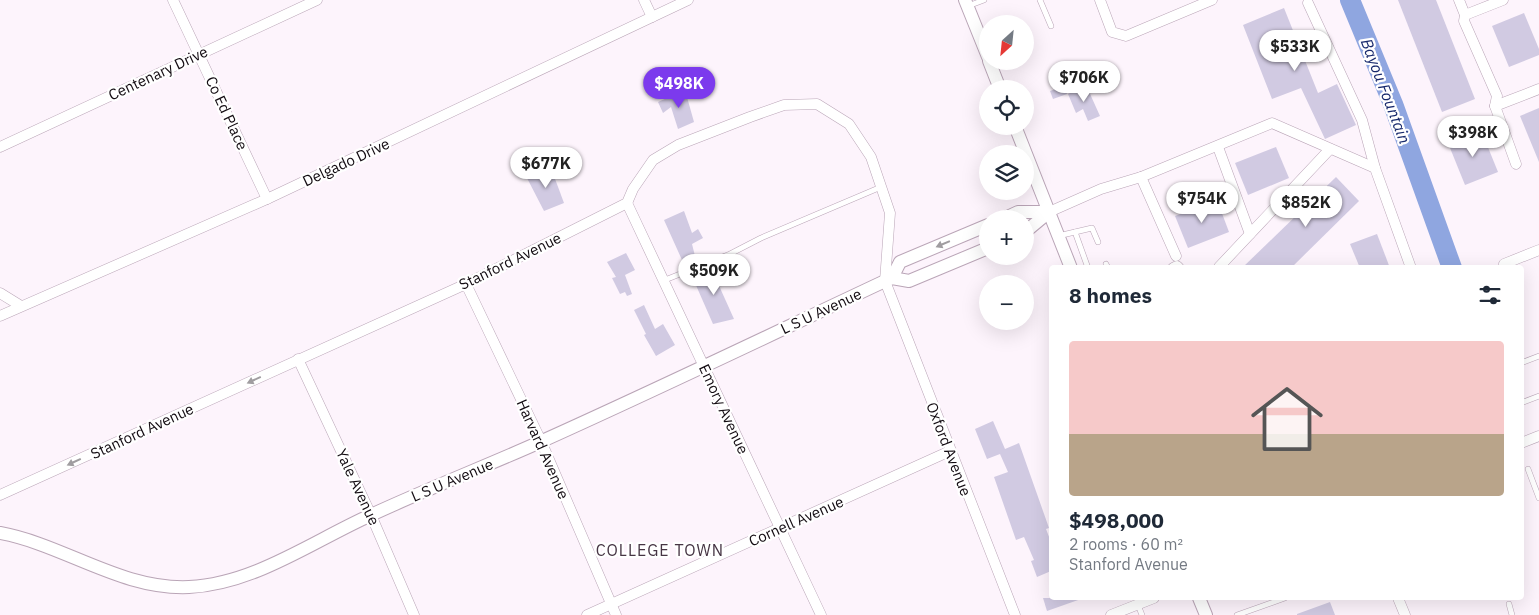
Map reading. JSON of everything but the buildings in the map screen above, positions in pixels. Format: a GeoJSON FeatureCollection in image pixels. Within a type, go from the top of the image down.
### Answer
{"type":"FeatureCollection","features":[{"type":"Feature","properties":{"kind":"street","name":"Co Ed Place"},"geometry":{"type":"LineString","coordinates":[[173,0],[200,53],[267,199]]}},
{"type":"Feature","properties":{"kind":"street","name":"Centenary Drive"},"geometry":{"type":"LineString","coordinates":[[0,147],[317,0]]}},
{"type":"Feature","properties":{"kind":"street"},"geometry":{"type":"LineString","coordinates":[[644,0],[652,17]]}},
{"type":"Feature","properties":{"kind":"street","name":"Delgado Drive"},"geometry":{"type":"LineString","coordinates":[[0,316],[267,199],[688,0]]}},
{"type":"Feature","properties":{"kind":"street"},"geometry":{"type":"LineString","coordinates":[[1100,0],[1112,32],[1126,36],[1212,0]]}},
{"type":"Feature","properties":{"kind":"street"},"geometry":{"type":"LineString","coordinates":[[1459,0],[1465,14],[1464,21],[1497,96],[1495,106],[1516,164]]}},
{"type":"Feature","properties":{"kind":"street"},"geometry":{"type":"LineString","coordinates":[[1465,14],[1503,0]]}},
{"type":"Feature","properties":{"kind":"street"},"geometry":{"type":"LineString","coordinates":[[966,3],[979,35]]}},
{"type":"Feature","properties":{"kind":"street"},"geometry":{"type":"LineString","coordinates":[[1308,3],[1362,120],[1374,168],[1410,265]]}},
{"type":"Feature","properties":{"kind":"street"},"geometry":{"type":"LineString","coordinates":[[1495,106],[1539,89]]}},
{"type":"Feature","properties":{"kind":"street"},"geometry":{"type":"LineString","coordinates":[[627,203],[633,189],[653,160],[678,145],[784,105],[817,104],[849,124],[871,158],[890,213],[889,280]]}},
{"type":"Feature","properties":{"kind":"street"},"geometry":{"type":"LineString","coordinates":[[1034,224],[1049,212],[1101,189],[1141,177],[1218,147],[1272,123],[1374,168]]}},
{"type":"Feature","properties":{"kind":"street"},"geometry":{"type":"LineString","coordinates":[[1019,135],[1070,265]]}},
{"type":"Feature","properties":{"kind":"street"},"geometry":{"type":"LineString","coordinates":[[1218,147],[1250,234]]}},
{"type":"Feature","properties":{"kind":"street"},"geometry":{"type":"LineString","coordinates":[[1221,265],[1330,149]]}},
{"type":"Feature","properties":{"kind":"street"},"geometry":{"type":"LineString","coordinates":[[1141,177],[1176,256]]}},
{"type":"Feature","properties":{"kind":"street","name":"Emory Avenue"},"geometry":{"type":"LineString","coordinates":[[627,203],[665,280],[821,615]]}},
{"type":"Feature","properties":{"kind":"street","name":"Stanford Avenue"},"geometry":{"type":"LineString","coordinates":[[0,495],[466,284],[627,203]]}},
{"type":"Feature","properties":{"kind":"street"},"geometry":{"type":"LineString","coordinates":[[1034,212],[1049,212]]}},
{"type":"Feature","properties":{"kind":"street","name":"L S U Avenue"},"geometry":{"type":"LineString","coordinates":[[889,280],[900,262],[979,229]]}},
{"type":"Feature","properties":{"kind":"street"},"geometry":{"type":"LineString","coordinates":[[1504,264],[1539,250]]}},
{"type":"Feature","properties":{"kind":"street","name":"L S U Avenue"},"geometry":{"type":"LineString","coordinates":[[0,533],[60,551],[122,578],[139,582],[186,587],[221,583],[249,573],[371,515],[541,441],[889,280],[909,281],[979,252]]}},
{"type":"Feature","properties":{"kind":"street","name":"Oxford Avenue"},"geometry":{"type":"LineString","coordinates":[[889,280],[950,451],[1015,615]]}},
{"type":"Feature","properties":{"kind":"street","name":"Harvard Avenue"},"geometry":{"type":"LineString","coordinates":[[466,284],[541,441],[616,615]]}},
{"type":"Feature","properties":{"kind":"street"},"geometry":{"type":"LineString","coordinates":[[0,293],[20,306]]}},
{"type":"Feature","properties":{"kind":"street","name":"Yale Avenue"},"geometry":{"type":"LineString","coordinates":[[298,359],[371,515],[414,615]]}},
{"type":"Feature","properties":{"kind":"street"},"geometry":{"type":"LineString","coordinates":[[1524,442],[1539,436]]}},
{"type":"Feature","properties":{"kind":"street","name":"Cornell Avenue"},"geometry":{"type":"LineString","coordinates":[[587,615],[781,529],[950,451]]}},
{"type":"Feature","properties":{"kind":"street"},"geometry":{"type":"LineString","coordinates":[[1112,615],[1149,600]]}},
{"type":"Feature","properties":{"kind":"street"},"geometry":{"type":"LineString","coordinates":[[1200,600],[1206,615]]}},
{"type":"Feature","properties":{"kind":"street"},"geometry":{"type":"LineString","coordinates":[[1399,600],[1405,615]]}},
{"type":"Feature","properties":{"kind":"lane"},"geometry":{"type":"LineString","coordinates":[[966,3],[984,0]]}},
{"type":"Feature","properties":{"kind":"lane"},"geometry":{"type":"LineString","coordinates":[[1040,0],[1051,26]]}},
{"type":"Feature","properties":{"kind":"lane"},"geometry":{"type":"LineString","coordinates":[[665,280],[730,254],[761,238],[881,186]]}},
{"type":"Feature","properties":{"kind":"lane"},"geometry":{"type":"LineString","coordinates":[[1058,236],[1092,228],[1098,242]]}},
{"type":"Feature","properties":{"kind":"lane"},"geometry":{"type":"LineString","coordinates":[[1075,232],[1087,265]]}},
{"type":"Feature","properties":{"kind":"lane"},"geometry":{"type":"LineString","coordinates":[[1524,361],[1539,356]]}},
{"type":"Feature","properties":{"kind":"lane"},"geometry":{"type":"LineString","coordinates":[[1524,402],[1539,396]]}},
{"type":"Feature","properties":{"kind":"lane"},"geometry":{"type":"LineString","coordinates":[[1528,469],[1539,498]]}},
{"type":"Feature","properties":{"kind":"lane"},"geometry":{"type":"LineString","coordinates":[[1237,615],[1279,600]]}},
{"type":"Feature","properties":{"kind":"lane"},"geometry":{"type":"LineString","coordinates":[[1138,604],[1142,615]]}},
{"type":"Feature","properties":{"kind":"lane"},"geometry":{"type":"LineString","coordinates":[[1509,604],[1512,615]]}},
{"type":"Feature","properties":{"kind":"waterway","name":"Bayou Fountain"},"geometry":{"type":"LineString","coordinates":[[1350,0],[1393,104],[1451,265]]}},
{"type":"Feature","properties":{"kind":"district","name":"COLLEGE TOWN"},"geometry":{"type":"Point","coordinates":[660,550]}}]}
